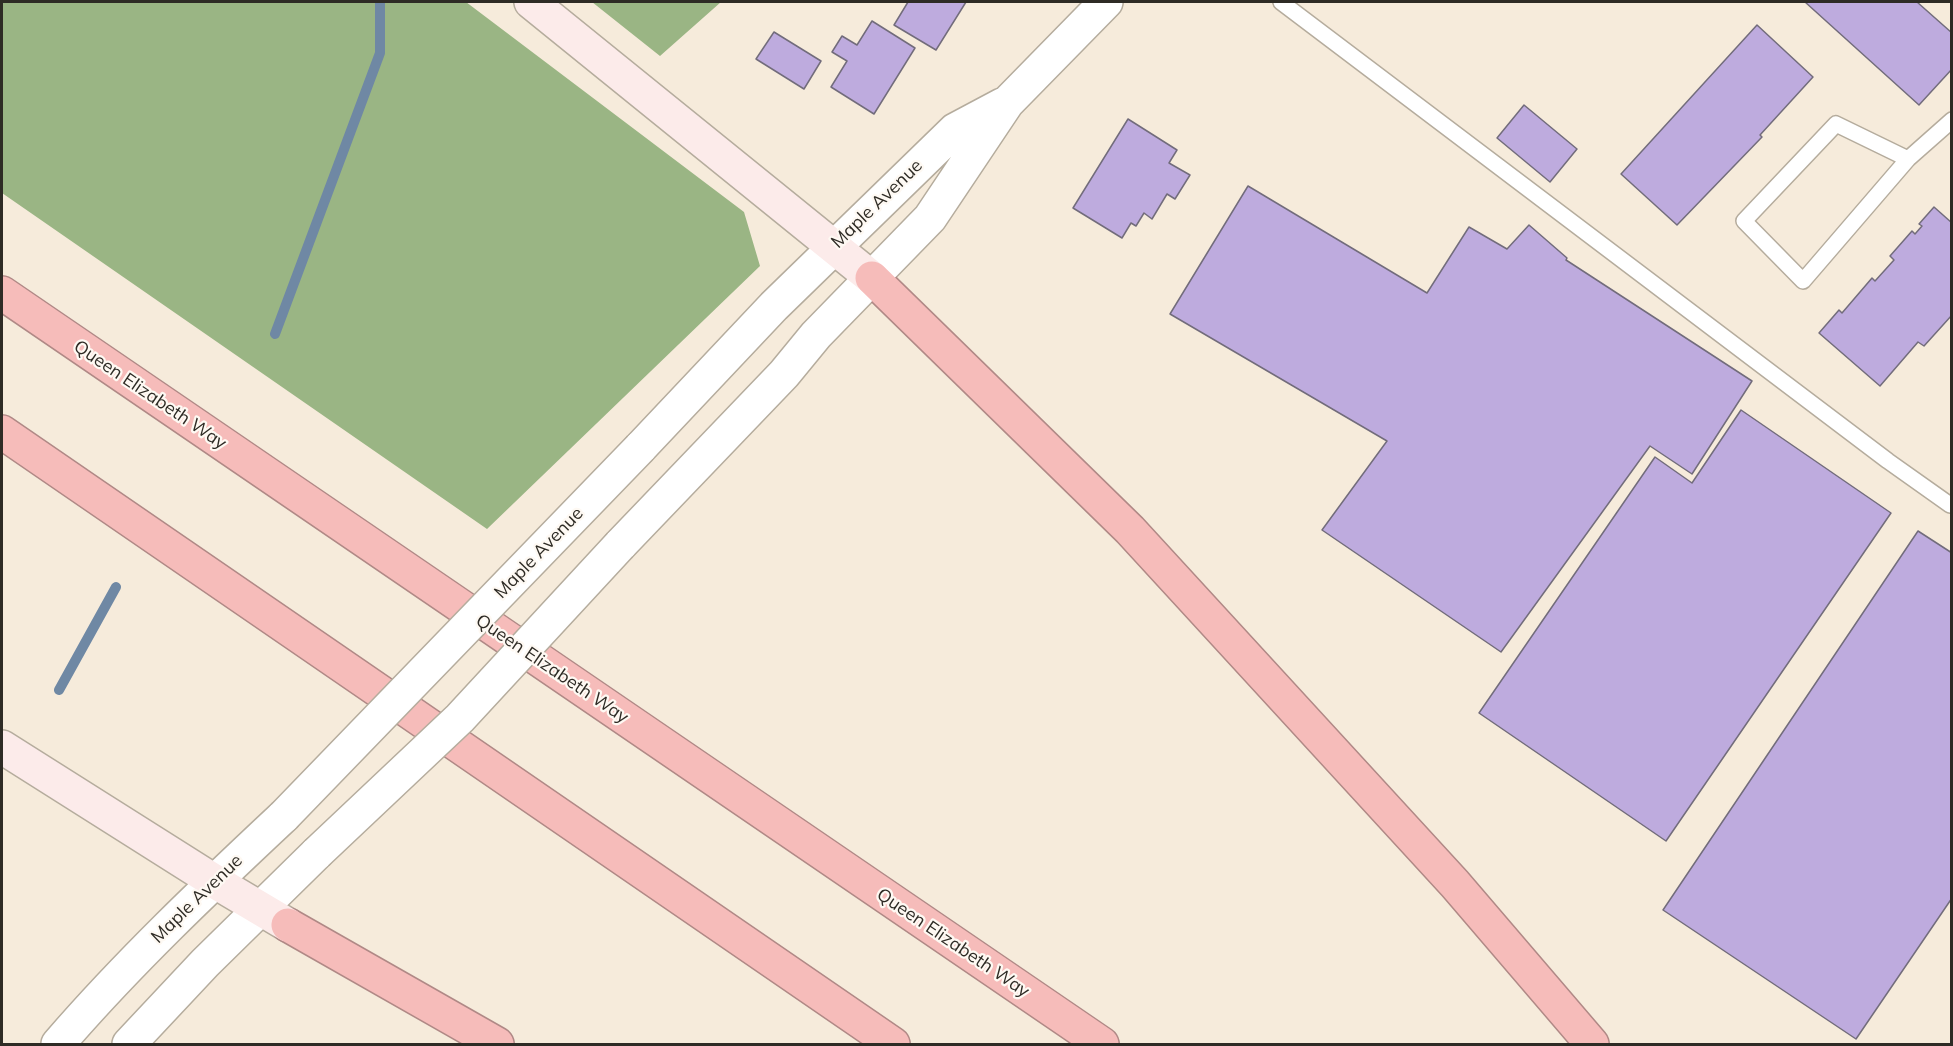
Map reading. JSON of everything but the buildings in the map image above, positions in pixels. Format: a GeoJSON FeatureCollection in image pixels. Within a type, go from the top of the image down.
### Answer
{"type":"FeatureCollection","features":[{"type":"Feature","properties":{"kind":"highway"},"geometry":{"type":"LineString","coordinates":[[872,278],[1130,530],[1455,884],[1592,1044]]}},
{"type":"Feature","properties":{"kind":"highway","name":"Queen Elizabeth Way"},"geometry":{"type":"LineString","coordinates":[[2,293],[1102,1044]]}},
{"type":"Feature","properties":{"kind":"highway"},"geometry":{"type":"LineString","coordinates":[[2,432],[893,1044]]}},
{"type":"Feature","properties":{"kind":"highway"},"geometry":{"type":"LineString","coordinates":[[288,925],[497,1044]]}},
{"type":"Feature","properties":{"kind":"main road"},"geometry":{"type":"LineString","coordinates":[[531,2],[872,278]]}},
{"type":"Feature","properties":{"kind":"main road"},"geometry":{"type":"LineString","coordinates":[[2,747],[288,925]]}},
{"type":"Feature","properties":{"kind":"street","name":"Maple Avenue"},"geometry":{"type":"LineString","coordinates":[[129,1044],[259,909],[460,718],[680,481],[784,374],[816,335],[930,218],[1007,103],[1106,2]]}},
{"type":"Feature","properties":{"kind":"street","name":"Maple Avenue"},"geometry":{"type":"LineString","coordinates":[[58,1044],[105,990],[214,881],[284,816],[640,448],[758,322],[833,247],[955,130],[1007,103]]}},
{"type":"Feature","properties":{"kind":"lane"},"geometry":{"type":"LineString","coordinates":[[1281,2],[1888,461],[1950,505],[1952,503]]}},
{"type":"Feature","properties":{"kind":"lane"},"geometry":{"type":"LineString","coordinates":[[1908,159],[1836,124],[1744,220],[1803,281],[1908,159],[1952,120]]}},
{"type":"Feature","properties":{"kind":"green space"},"geometry":{"type":"Polygon","coordinates":[[[2,2],[466,2],[744,212],[760,266],[487,529],[2,193],[2,2]]]}},
{"type":"Feature","properties":{"kind":"green space"},"geometry":{"type":"Polygon","coordinates":[[[592,2],[721,2],[660,56],[592,2]]]}},
{"type":"Feature","properties":{"kind":"waterway"},"geometry":{"type":"LineString","coordinates":[[275,334],[380,53],[380,2]]}},
{"type":"Feature","properties":{"kind":"waterway"},"geometry":{"type":"LineString","coordinates":[[59,690],[116,587]]}}]}
